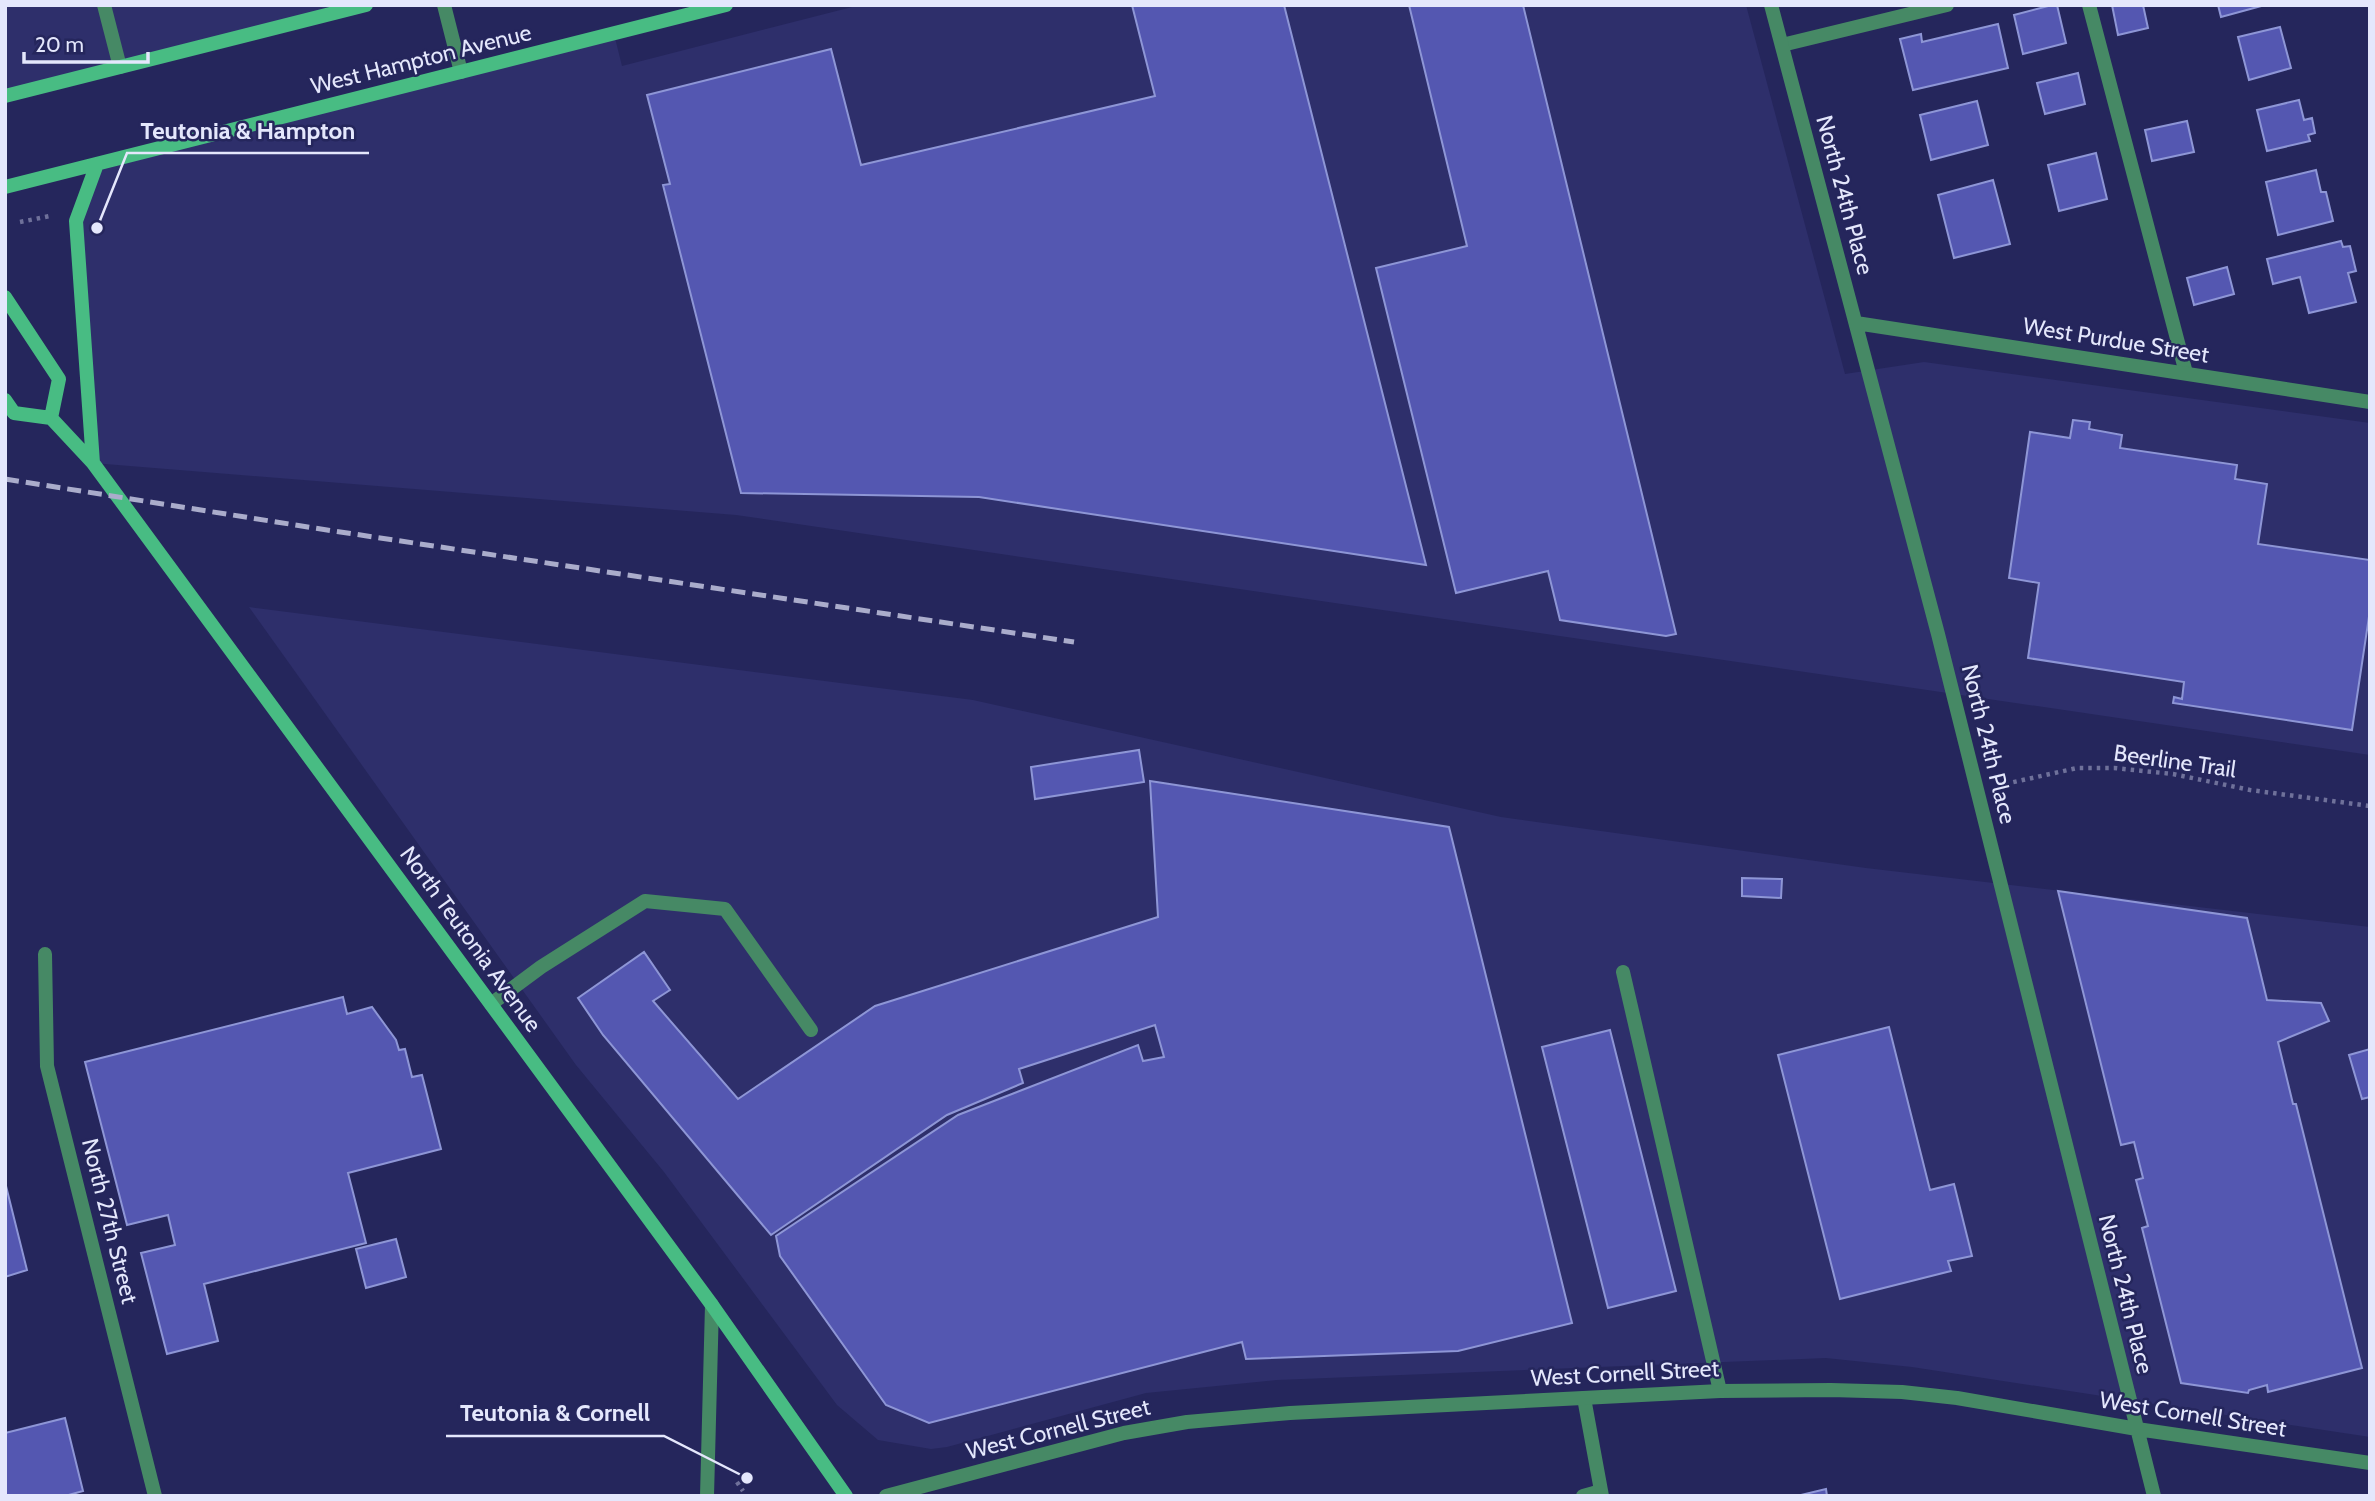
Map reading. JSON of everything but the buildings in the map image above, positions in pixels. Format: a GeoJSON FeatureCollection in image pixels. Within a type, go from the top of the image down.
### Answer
{"type":"FeatureCollection","features":[{"type":"Feature","properties":{"kind":"main road"},"geometry":{"type":"LineString","coordinates":[[5,96],[366,5]]}},
{"type":"Feature","properties":{"kind":"main road","name":"West Hampton Avenue"},"geometry":{"type":"LineString","coordinates":[[5,187],[726,5]]}},
{"type":"Feature","properties":{"kind":"main road"},"geometry":{"type":"LineString","coordinates":[[93,463],[76,221],[97,164]]}},
{"type":"Feature","properties":{"kind":"main road"},"geometry":{"type":"LineString","coordinates":[[5,297],[59,379],[51,418],[14,413],[5,400]]}},
{"type":"Feature","properties":{"kind":"main road","name":"North Teutonia Avenue"},"geometry":{"type":"LineString","coordinates":[[51,418],[93,463],[712,1305],[846,1496]]}},
{"type":"Feature","properties":{"kind":"street"},"geometry":{"type":"LineString","coordinates":[[104,5],[120,67]]}},
{"type":"Feature","properties":{"kind":"street"},"geometry":{"type":"LineString","coordinates":[[444,5],[461,72]]}},
{"type":"Feature","properties":{"kind":"street","name":"North 24th Place"},"geometry":{"type":"LineString","coordinates":[[1771,5],[1977,790],[2154,1496]]}},
{"type":"Feature","properties":{"kind":"street"},"geometry":{"type":"LineString","coordinates":[[1782,45],[1947,5]]}},
{"type":"Feature","properties":{"kind":"street"},"geometry":{"type":"LineString","coordinates":[[2089,5],[2186,373]]}},
{"type":"Feature","properties":{"kind":"street","name":"West Purdue Street"},"geometry":{"type":"LineString","coordinates":[[1856,323],[2370,402]]}},
{"type":"Feature","properties":{"kind":"street"},"geometry":{"type":"LineString","coordinates":[[491,1004],[541,967],[645,901],[725,909],[811,1031]]}},
{"type":"Feature","properties":{"kind":"street","name":"North 27th Street"},"geometry":{"type":"LineString","coordinates":[[45,954],[47,1066],[155,1496]]}},
{"type":"Feature","properties":{"kind":"street"},"geometry":{"type":"LineString","coordinates":[[1623,972],[1720,1391]]}},
{"type":"Feature","properties":{"kind":"street"},"geometry":{"type":"LineString","coordinates":[[707,1496],[712,1305]]}},
{"type":"Feature","properties":{"kind":"street","name":"West Cornell Street"},"geometry":{"type":"LineString","coordinates":[[887,1496],[1124,1433],[1186,1422],[1290,1413],[1720,1391],[1902,1392],[1957,1398],[2137,1429],[2370,1463]]}},
{"type":"Feature","properties":{"kind":"street"},"geometry":{"type":"LineString","coordinates":[[1583,1496],[1601,1494],[1584,1398]]}},
{"type":"Feature","properties":{"kind":"path"},"geometry":{"type":"LineString","coordinates":[[17,221],[51,216]]}},
{"type":"Feature","properties":{"kind":"path","name":"Beerline Trail"},"geometry":{"type":"LineString","coordinates":[[1977,790],[2077,768],[2114,768],[2173,774],[2250,790],[2370,806]]}},
{"type":"Feature","properties":{"kind":"shaded area"},"geometry":{"type":"Polygon","coordinates":[[[5,5],[366,5],[5,96],[5,5]]]}},
{"type":"Feature","properties":{"kind":"shaded area"},"geometry":{"type":"Polygon","coordinates":[[[860,5],[1746,5],[1845,374],[1924,362],[2370,423],[2370,755],[736,515],[93,463],[76,221],[97,164],[614,34],[622,66],[860,5]]]}},
{"type":"Feature","properties":{"kind":"shaded area"},"geometry":{"type":"Polygon","coordinates":[[[249,607],[973,700],[1501,817],[1866,868],[2370,927],[2370,1437],[1912,1367],[1826,1358],[1277,1380],[1146,1393],[947,1447],[931,1449],[878,1440],[837,1405],[664,1172],[576,1065],[249,607]]]}},
{"type":"Feature","properties":{"kind":"railway"},"geometry":{"type":"LineString","coordinates":[[5,479],[1074,642]]}},
{"type":"Feature","properties":{"kind":"place","name":"Teutonia & Hampton"},"geometry":{"type":"Point","coordinates":[97,228]}},
{"type":"Feature","properties":{"kind":"place","name":"Teutonia & Cornell"},"geometry":{"type":"Point","coordinates":[747,1478]}}]}
